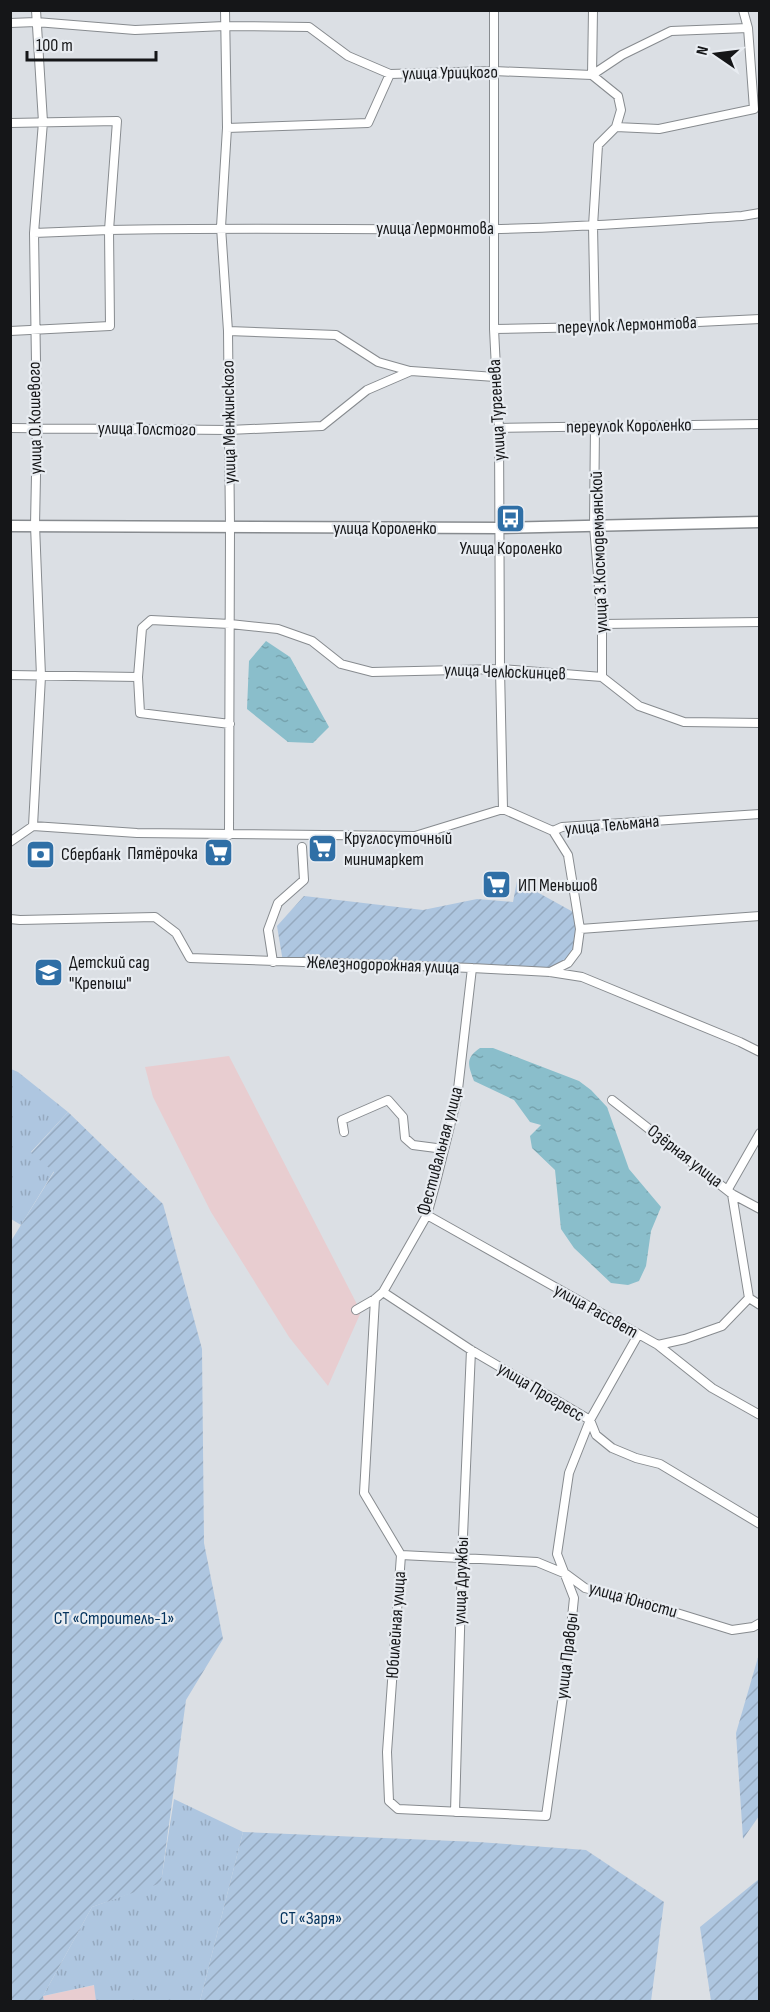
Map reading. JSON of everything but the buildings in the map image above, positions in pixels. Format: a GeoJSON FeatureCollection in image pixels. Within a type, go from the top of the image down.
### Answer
{"type":"FeatureCollection","features":[{"type":"Feature","properties":{"kind":"street","name":"улица О.Кошевого"},"geometry":{"type":"LineString","coordinates":[[33,826],[41,676],[35,525],[37,427],[34,233],[43,122],[36,10]]}},
{"type":"Feature","properties":{"kind":"street","name":"улица Менжинского"},"geometry":{"type":"LineString","coordinates":[[225,10],[227,128],[221,227],[228,331],[231,527],[229,835]]}},
{"type":"Feature","properties":{"kind":"street","name":"улица Тургенева"},"geometry":{"type":"LineString","coordinates":[[494,10],[494,329],[501,528],[500,669],[503,809]]}},
{"type":"Feature","properties":{"kind":"street"},"geometry":{"type":"LineString","coordinates":[[592,75],[593,10]]}},
{"type":"Feature","properties":{"kind":"street"},"geometry":{"type":"LineString","coordinates":[[616,127],[659,129],[754,109],[748,28],[744,10]]}},
{"type":"Feature","properties":{"kind":"street","name":"улица Урицкого"},"geometry":{"type":"LineString","coordinates":[[10,23],[36,22],[135,30],[225,26],[309,27],[348,56],[390,74],[494,71],[592,75]]}},
{"type":"Feature","properties":{"kind":"street"},"geometry":{"type":"LineString","coordinates":[[592,75],[622,55],[671,31],[748,28]]}},
{"type":"Feature","properties":{"kind":"street"},"geometry":{"type":"LineString","coordinates":[[227,128],[368,123],[390,74]]}},
{"type":"Feature","properties":{"kind":"street"},"geometry":{"type":"LineString","coordinates":[[592,75],[618,96],[621,110],[616,127],[598,145],[593,226],[595,327]]}},
{"type":"Feature","properties":{"kind":"street"},"geometry":{"type":"LineString","coordinates":[[10,123],[117,121],[109,230],[110,326],[10,331]]}},
{"type":"Feature","properties":{"kind":"street","name":"улица Лермонтова"},"geometry":{"type":"LineString","coordinates":[[34,233],[221,227],[494,229],[593,226],[759,213]]}},
{"type":"Feature","properties":{"kind":"street","name":"переулок Лермонтова"},"geometry":{"type":"LineString","coordinates":[[494,329],[595,327],[759,319]]}},
{"type":"Feature","properties":{"kind":"street","name":"улица Толстого"},"geometry":{"type":"LineString","coordinates":[[228,331],[336,334],[378,362],[411,371],[495,377]]}},
{"type":"Feature","properties":{"kind":"street","name":"улица Толстого"},"geometry":{"type":"LineString","coordinates":[[10,428],[229,430],[322,426],[367,390],[411,371]]}},
{"type":"Feature","properties":{"kind":"street","name":"переулок Короленко"},"geometry":{"type":"LineString","coordinates":[[499,428],[759,424]]}},
{"type":"Feature","properties":{"kind":"street","name":"улица З.Космодемьянской"},"geometry":{"type":"LineString","coordinates":[[596,426],[594,526],[602,624],[602,676]]}},
{"type":"Feature","properties":{"kind":"street","name":"улица Короленко"},"geometry":{"type":"LineString","coordinates":[[10,526],[501,528],[759,522]]}},
{"type":"Feature","properties":{"kind":"street","name":"улица Челюскинцев"},"geometry":{"type":"LineString","coordinates":[[138,677],[142,628],[151,620],[278,629],[312,641],[341,664],[372,672],[500,669],[602,676]]}},
{"type":"Feature","properties":{"kind":"street"},"geometry":{"type":"LineString","coordinates":[[602,624],[759,622]]}},
{"type":"Feature","properties":{"kind":"street"},"geometry":{"type":"LineString","coordinates":[[10,675],[138,677],[140,713],[230,724]]}},
{"type":"Feature","properties":{"kind":"street"},"geometry":{"type":"LineString","coordinates":[[602,676],[639,706],[684,722],[759,723]]}},
{"type":"Feature","properties":{"kind":"street"},"geometry":{"type":"LineString","coordinates":[[10,842],[33,826],[138,833],[415,836],[503,809]]}},
{"type":"Feature","properties":{"kind":"street","name":"улица Тельмана"},"geometry":{"type":"LineString","coordinates":[[503,809],[553,831],[562,827],[759,814]]}},
{"type":"Feature","properties":{"kind":"street"},"geometry":{"type":"LineString","coordinates":[[550,972],[568,963],[577,951],[580,929],[568,855],[553,831]]}},
{"type":"Feature","properties":{"kind":"street"},"geometry":{"type":"LineString","coordinates":[[273,962],[268,930],[278,903],[304,880],[302,847]]}},
{"type":"Feature","properties":{"kind":"street"},"geometry":{"type":"LineString","coordinates":[[580,929],[759,916]]}},
{"type":"Feature","properties":{"kind":"street","name":"Железнодорожная улица"},"geometry":{"type":"LineString","coordinates":[[11,918],[155,917],[176,933],[190,958],[472,968],[550,972],[582,977],[759,1052]]}},
{"type":"Feature","properties":{"kind":"street","name":"Фестивальная улица"},"geometry":{"type":"LineString","coordinates":[[356,1310],[383,1292],[427,1215],[457,1098],[472,968]]}},
{"type":"Feature","properties":{"kind":"street"},"geometry":{"type":"LineString","coordinates":[[344,1132],[342,1120],[388,1100],[403,1117],[405,1138],[413,1145],[444,1149]]}},
{"type":"Feature","properties":{"kind":"street","name":"Озёрная улица"},"geometry":{"type":"LineString","coordinates":[[612,1100],[730,1192],[759,1209]]}},
{"type":"Feature","properties":{"kind":"street"},"geometry":{"type":"LineString","coordinates":[[759,1133],[730,1192],[749,1298],[759,1305]]}},
{"type":"Feature","properties":{"kind":"street","name":"улица Рассвет"},"geometry":{"type":"LineString","coordinates":[[427,1215],[658,1345],[712,1388],[759,1415]]}},
{"type":"Feature","properties":{"kind":"street","name":"улица Прогресс"},"geometry":{"type":"LineString","coordinates":[[383,1292],[471,1350],[590,1420],[596,1435],[612,1448],[636,1458],[660,1464],[759,1524]]}},
{"type":"Feature","properties":{"kind":"street"},"geometry":{"type":"LineString","coordinates":[[658,1345],[685,1339],[722,1326],[749,1298]]}},
{"type":"Feature","properties":{"kind":"street","name":"Юбилейная улица"},"geometry":{"type":"LineString","coordinates":[[375,1299],[364,1493],[401,1555],[387,1752],[389,1801],[398,1809],[546,1816]]}},
{"type":"Feature","properties":{"kind":"street","name":"улица Правды"},"geometry":{"type":"LineString","coordinates":[[546,1816],[567,1667],[574,1598],[557,1554],[568,1473],[590,1420],[638,1335]]}},
{"type":"Feature","properties":{"kind":"street","name":"улица Дружбы"},"geometry":{"type":"LineString","coordinates":[[455,1812],[471,1350]]}},
{"type":"Feature","properties":{"kind":"street","name":"улица Юности"},"geometry":{"type":"LineString","coordinates":[[401,1555],[537,1562],[566,1574],[585,1588],[641,1602],[732,1630],[753,1627],[759,1623]]}},
{"type":"Feature","properties":{"kind":"shaded area"},"geometry":{"type":"Polygon","coordinates":[[[229,1056],[361,1312],[328,1386],[289,1337],[211,1212],[153,1097],[145,1067],[229,1056]]]}},
{"type":"Feature","properties":{"kind":"shaded area"},"geometry":{"type":"Polygon","coordinates":[[[95,1985],[96,2001],[44,2001],[43,1996],[95,1985]]]}},
{"type":"Feature","properties":{"kind":"green space"},"geometry":{"type":"Polygon","coordinates":[[[517,881],[575,913],[573,954],[550,972],[283,962],[277,926],[304,896],[423,910],[477,899],[513,902],[517,881]]]}},
{"type":"Feature","properties":{"kind":"green space"},"geometry":{"type":"Polygon","coordinates":[[[11,1069],[18,1072],[68,1112],[31,1152],[54,1171],[21,1225],[11,1219],[11,1069]]]}},
{"type":"Feature","properties":{"kind":"green space","name":"СТ «Строитель-1»"},"geometry":{"type":"Polygon","coordinates":[[[68,1112],[163,1204],[202,1349],[204,1543],[223,1639],[186,1700],[161,1883],[92,1907],[43,1996],[44,2001],[11,2001],[11,1241],[54,1172],[31,1153],[68,1112]]]}},
{"type":"Feature","properties":{"kind":"green space"},"geometry":{"type":"Polygon","coordinates":[[[759,1654],[759,1816],[743,1839],[736,1733],[759,1654]]]}},
{"type":"Feature","properties":{"kind":"green space"},"geometry":{"type":"Polygon","coordinates":[[[174,1799],[243,1832],[200,2001],[96,2001],[94,1985],[43,1996],[92,1907],[161,1882],[174,1799]]]}},
{"type":"Feature","properties":{"kind":"green space","name":"СТ «Заря»"},"geometry":{"type":"Polygon","coordinates":[[[243,1832],[478,1842],[586,1850],[664,1902],[651,2001],[200,2001],[243,1832]]]}},
{"type":"Feature","properties":{"kind":"green space"},"geometry":{"type":"Polygon","coordinates":[[[759,1879],[759,2001],[711,2001],[700,1927],[759,1879]]]}},
{"type":"Feature","properties":{"kind":"water"},"geometry":{"type":"Polygon","coordinates":[[[266,641],[290,657],[329,727],[313,743],[288,742],[247,709],[249,661],[266,641]]]}},
{"type":"Feature","properties":{"kind":"water"},"geometry":{"type":"Polygon","coordinates":[[[480,1048],[493,1048],[579,1081],[607,1107],[629,1169],[661,1207],[651,1231],[646,1266],[639,1281],[628,1285],[611,1283],[574,1248],[561,1229],[555,1170],[532,1148],[530,1136],[541,1125],[530,1122],[514,1100],[474,1081],[469,1062],[472,1055],[480,1048]]]}},
{"type":"Feature","properties":{"kind":"place","name":"Улица Короленко"},"geometry":{"type":"Point","coordinates":[511,519]}},
{"type":"Feature","properties":{"kind":"place","name":"Круглосуточный минимаркет"},"geometry":{"type":"Point","coordinates":[323,848]}},
{"type":"Feature","properties":{"kind":"place","name":"Пятёрочка"},"geometry":{"type":"Point","coordinates":[219,853]}},
{"type":"Feature","properties":{"kind":"place","name":"Сбербанк"},"geometry":{"type":"Point","coordinates":[40,854]}},
{"type":"Feature","properties":{"kind":"place","name":"ИП Меньшов"},"geometry":{"type":"Point","coordinates":[497,885]}},
{"type":"Feature","properties":{"kind":"place","name":"Детский сад \"Крепыш\""},"geometry":{"type":"Point","coordinates":[48,972]}}]}
